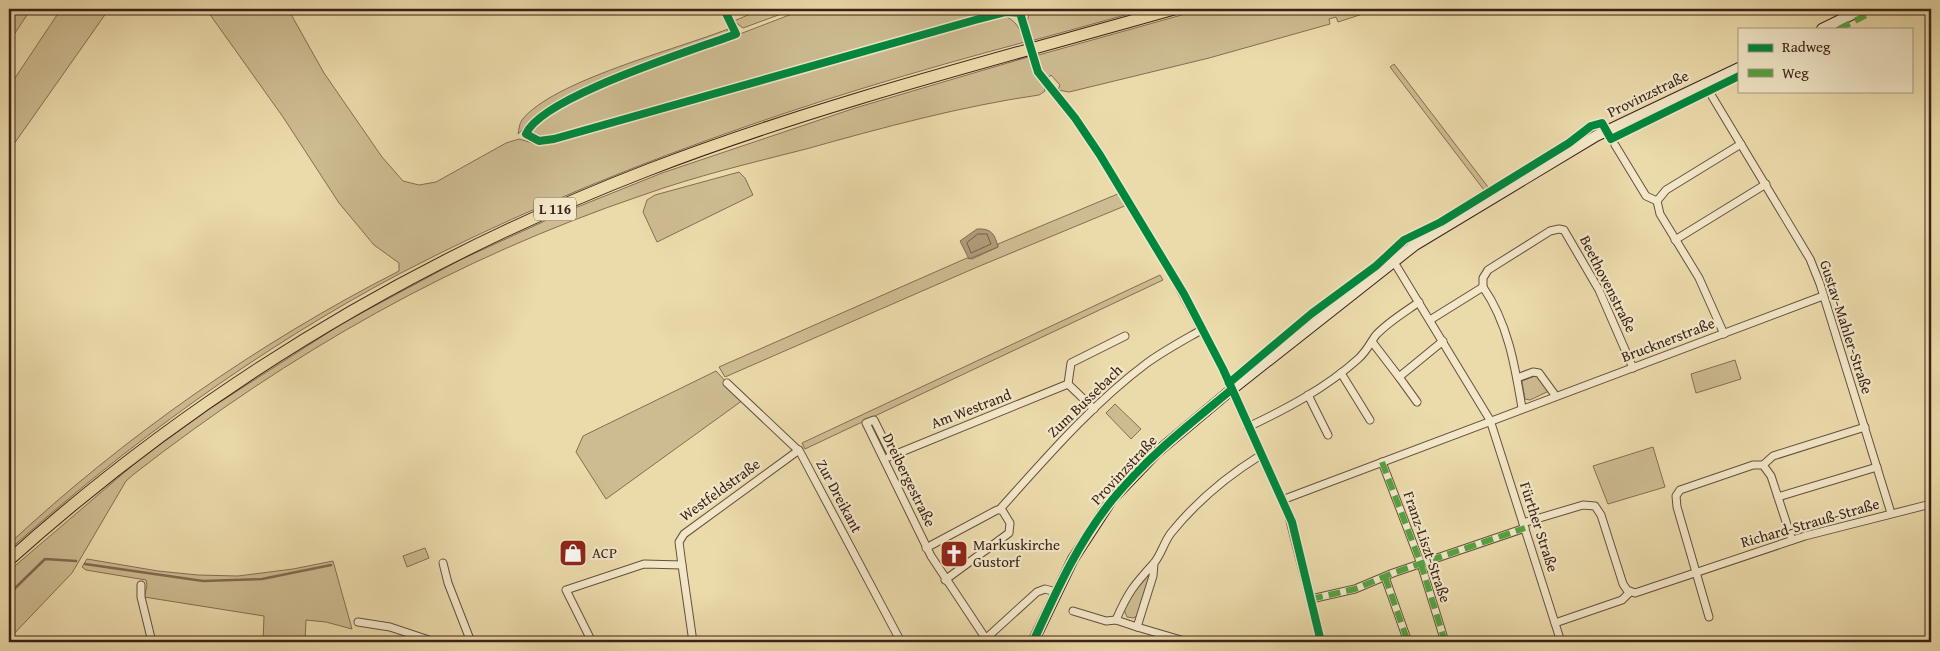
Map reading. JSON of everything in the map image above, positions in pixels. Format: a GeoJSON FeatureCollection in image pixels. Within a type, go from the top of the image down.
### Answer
{"type":"FeatureCollection","features":[{"type":"Feature","properties":{"kind":"main road","name":"L 116"},"geometry":{"type":"LineString","coordinates":[[9,560],[127,460],[242,378],[362,304],[480,242],[648,170],[761,130],[917,82],[1174,9]]}},
{"type":"Feature","properties":{"kind":"street"},"geometry":{"type":"LineString","coordinates":[[1824,28],[1863,9]]}},
{"type":"Feature","properties":{"kind":"street","name":"Provinzstraße"},"geometry":{"type":"LineString","coordinates":[[1033,642],[1056,592],[1089,532],[1118,492],[1156,453],[1231,390],[1416,245],[1585,142],[1704,83],[1738,68]]}},
{"type":"Feature","properties":{"kind":"street","name":"Gustav-Mahler-Straße"},"geometry":{"type":"LineString","coordinates":[[1704,83],[1804,248],[1824,296],[1891,513]]}},
{"type":"Feature","properties":{"kind":"street"},"geometry":{"type":"LineString","coordinates":[[1657,201],[1666,190],[1741,144]]}},
{"type":"Feature","properties":{"kind":"street"},"geometry":{"type":"LineString","coordinates":[[1615,145],[1646,196],[1657,201]]}},
{"type":"Feature","properties":{"kind":"street"},"geometry":{"type":"LineString","coordinates":[[1675,240],[1766,184]]}},
{"type":"Feature","properties":{"kind":"street"},"geometry":{"type":"LineString","coordinates":[[1657,201],[1660,214],[1701,283],[1724,334]]}},
{"type":"Feature","properties":{"kind":"street","name":"Beethovenstraße"},"geometry":{"type":"LineString","coordinates":[[1483,287],[1483,278],[1488,270],[1550,231],[1561,229],[1568,236],[1595,283],[1633,368]]}},
{"type":"Feature","properties":{"kind":"street","name":"Fürther Straße"},"geometry":{"type":"LineString","coordinates":[[1394,262],[1490,420],[1561,642]]}},
{"type":"Feature","properties":{"kind":"street"},"geometry":{"type":"LineString","coordinates":[[1172,274],[1203,329],[1293,527],[1321,642]]}},
{"type":"Feature","properties":{"kind":"street"},"geometry":{"type":"LineString","coordinates":[[1282,500],[1522,408],[1517,378],[1502,323],[1483,287],[1430,320]]}},
{"type":"Feature","properties":{"kind":"street","name":"Brucknerstraße"},"geometry":{"type":"LineString","coordinates":[[1522,408],[1824,296]]}},
{"type":"Feature","properties":{"kind":"street"},"geometry":{"type":"LineString","coordinates":[[1248,427],[1308,395],[1341,373],[1373,343],[1376,335],[1419,302]]}},
{"type":"Feature","properties":{"kind":"street","name":"Zum Bussebach"},"geometry":{"type":"LineString","coordinates":[[926,548],[1000,509],[1094,409],[1148,362],[1203,329]]}},
{"type":"Feature","properties":{"kind":"street"},"geometry":{"type":"LineString","coordinates":[[1094,409],[1068,384],[1071,363],[1126,336]]}},
{"type":"Feature","properties":{"kind":"street"},"geometry":{"type":"LineString","coordinates":[[1399,377],[1443,341]]}},
{"type":"Feature","properties":{"kind":"street"},"geometry":{"type":"LineString","coordinates":[[1373,343],[1417,402]]}},
{"type":"Feature","properties":{"kind":"street"},"geometry":{"type":"LineString","coordinates":[[1517,378],[1533,372],[1539,373],[1556,395]]}},
{"type":"Feature","properties":{"kind":"street"},"geometry":{"type":"LineString","coordinates":[[1341,373],[1370,420]]}},
{"type":"Feature","properties":{"kind":"street","name":"Zur Dreikant"},"geometry":{"type":"LineString","coordinates":[[727,383],[799,450],[901,642]]}},
{"type":"Feature","properties":{"kind":"street","name":"Am Westrand"},"geometry":{"type":"LineString","coordinates":[[884,460],[1068,384]]}},
{"type":"Feature","properties":{"kind":"street"},"geometry":{"type":"LineString","coordinates":[[1308,395],[1328,435]]}},
{"type":"Feature","properties":{"kind":"street","name":"Dreibergestraße"},"geometry":{"type":"LineString","coordinates":[[892,456],[874,420],[866,423],[926,548],[984,641]]}},
{"type":"Feature","properties":{"kind":"street"},"geometry":{"type":"LineString","coordinates":[[1709,617],[1677,507],[1677,493],[1688,485],[1752,465],[1764,465],[1773,456],[1864,427]]}},
{"type":"Feature","properties":{"kind":"street","name":"Westfeldstraße"},"geometry":{"type":"LineString","coordinates":[[693,642],[680,542],[686,532],[799,450]]}},
{"type":"Feature","properties":{"kind":"street"},"geometry":{"type":"LineString","coordinates":[[1116,620],[1130,590],[1154,563],[1165,542],[1191,512],[1227,478],[1261,455]]}},
{"type":"Feature","properties":{"kind":"street","name":"Franz-Liszt-Straße"},"geometry":{"type":"LineString","coordinates":[[1382,462],[1421,564],[1445,642]]}},
{"type":"Feature","properties":{"kind":"street"},"geometry":{"type":"LineString","coordinates":[[1764,465],[1771,476],[1792,540]]}},
{"type":"Feature","properties":{"kind":"street"},"geometry":{"type":"LineString","coordinates":[[1778,497],[1877,467]]}},
{"type":"Feature","properties":{"kind":"street","name":"Richard-Strauß-Straße"},"geometry":{"type":"LineString","coordinates":[[1554,623],[1622,600],[1630,592],[1638,592],[1792,540],[1931,504]]}},
{"type":"Feature","properties":{"kind":"street"},"geometry":{"type":"LineString","coordinates":[[1311,598],[1355,589],[1583,505],[1596,506],[1601,515],[1621,580],[1630,592]]}},
{"type":"Feature","properties":{"kind":"street"},"geometry":{"type":"LineString","coordinates":[[945,580],[1010,532],[1011,524],[1000,509]]}},
{"type":"Feature","properties":{"kind":"street"},"geometry":{"type":"LineString","coordinates":[[443,563],[448,583],[471,642]]}},
{"type":"Feature","properties":{"kind":"street"},"geometry":{"type":"LineString","coordinates":[[1137,627],[1153,576],[1154,563]]}},
{"type":"Feature","properties":{"kind":"street"},"geometry":{"type":"LineString","coordinates":[[592,642],[566,590],[644,564],[682,565]]}},
{"type":"Feature","properties":{"kind":"street"},"geometry":{"type":"LineString","coordinates":[[1385,578],[1408,642]]}},
{"type":"Feature","properties":{"kind":"street"},"geometry":{"type":"LineString","coordinates":[[141,585],[140,597],[152,642]]}},
{"type":"Feature","properties":{"kind":"street"},"geometry":{"type":"LineString","coordinates":[[984,641],[1037,592],[1047,589],[1056,592]]}},
{"type":"Feature","properties":{"kind":"street"},"geometry":{"type":"LineString","coordinates":[[1072,611],[1106,621],[1116,620],[1188,642]]}},
{"type":"Feature","properties":{"kind":"street"},"geometry":{"type":"LineString","coordinates":[[358,622],[390,628],[435,642]]}},
{"type":"Feature","properties":{"kind":"shaded area"},"geometry":{"type":"Polygon","coordinates":[[[9,9],[31,9],[9,42],[9,9]]]}},
{"type":"Feature","properties":{"kind":"shaded area"},"geometry":{"type":"Polygon","coordinates":[[[61,9],[109,9],[9,151],[9,87],[61,9]]]}},
{"type":"Feature","properties":{"kind":"shaded area"},"geometry":{"type":"Polygon","coordinates":[[[206,9],[288,9],[324,73],[382,157],[403,181],[419,185],[436,182],[506,143],[519,139],[536,144],[550,144],[624,121],[1003,15],[1012,20],[1017,26],[1025,42],[944,64],[785,113],[627,170],[550,202],[399,274],[295,334],[196,400],[100,473],[9,550],[9,544],[53,504],[146,429],[244,361],[295,329],[399,271],[399,263],[374,245],[339,203],[283,117],[206,9]]]}},
{"type":"Feature","properties":{"kind":"shaded area"},"geometry":{"type":"Polygon","coordinates":[[[762,9],[795,9],[743,28],[734,21],[762,9]]]}},
{"type":"Feature","properties":{"kind":"shaded area"},"geometry":{"type":"Polygon","coordinates":[[[805,9],[1005,9],[581,129],[549,137],[535,136],[533,130],[536,124],[546,114],[565,102],[805,9]]]}},
{"type":"Feature","properties":{"kind":"shaded area"},"geometry":{"type":"Polygon","coordinates":[[[1033,9],[1147,9],[1031,41],[1027,21],[1033,9]]]}},
{"type":"Feature","properties":{"kind":"shaded area"},"geometry":{"type":"Polygon","coordinates":[[[1203,9],[1378,9],[1338,22],[1336,17],[1329,19],[1330,24],[1209,58],[1069,92],[1058,90],[1060,85],[1051,75],[1047,79],[1038,66],[1035,56],[1203,9]]]}},
{"type":"Feature","properties":{"kind":"shaded area"},"geometry":{"type":"Polygon","coordinates":[[[728,29],[727,33],[570,96],[542,111],[518,134],[522,120],[537,106],[560,92],[618,67],[728,29]]]}},
{"type":"Feature","properties":{"kind":"shaded area"},"geometry":{"type":"Polygon","coordinates":[[[1028,57],[1044,85],[1045,91],[1039,95],[922,118],[663,188],[573,220],[506,248],[440,279],[376,313],[314,349],[253,388],[193,430],[126,481],[72,573],[9,639],[9,571],[140,459],[206,411],[343,323],[460,260],[560,214],[662,173],[855,108],[1028,57]]]}},
{"type":"Feature","properties":{"kind":"shaded area"},"geometry":{"type":"Polygon","coordinates":[[[1394,64],[1488,187],[1484,190],[1390,67],[1394,64]]]}},
{"type":"Feature","properties":{"kind":"shaded area"},"geometry":{"type":"Polygon","coordinates":[[[739,172],[745,178],[753,195],[657,242],[643,212],[647,200],[655,195],[739,172]]]}},
{"type":"Feature","properties":{"kind":"shaded area"},"geometry":{"type":"Polygon","coordinates":[[[1120,193],[1127,205],[975,268],[725,377],[719,367],[967,258],[972,259],[998,247],[998,244],[1120,193]]]}},
{"type":"Feature","properties":{"kind":"shaded area"},"geometry":{"type":"Polygon","coordinates":[[[1160,275],[1163,280],[805,449],[802,443],[1160,275]]]}},
{"type":"Feature","properties":{"kind":"shaded area"},"geometry":{"type":"Polygon","coordinates":[[[1735,360],[1741,379],[1696,393],[1691,374],[1735,360]]]}},
{"type":"Feature","properties":{"kind":"shaded area"},"geometry":{"type":"Polygon","coordinates":[[[716,371],[743,400],[606,499],[576,452],[583,436],[716,371]]]}},
{"type":"Feature","properties":{"kind":"shaded area"},"geometry":{"type":"Polygon","coordinates":[[[1538,375],[1549,391],[1530,400],[1525,399],[1522,381],[1538,375]]]}},
{"type":"Feature","properties":{"kind":"shaded area"},"geometry":{"type":"Polygon","coordinates":[[[1115,404],[1141,429],[1131,439],[1106,413],[1115,404]]]}},
{"type":"Feature","properties":{"kind":"shaded area"},"geometry":{"type":"Polygon","coordinates":[[[1653,447],[1665,487],[1608,504],[1593,466],[1653,447]]]}},
{"type":"Feature","properties":{"kind":"shaded area"},"geometry":{"type":"Polygon","coordinates":[[[425,548],[429,558],[407,567],[403,556],[425,548]]]}},
{"type":"Feature","properties":{"kind":"shaded area"},"geometry":{"type":"Polygon","coordinates":[[[87,559],[158,571],[238,576],[293,569],[333,561],[352,629],[326,622],[306,620],[305,642],[263,642],[264,616],[144,597],[147,586],[146,580],[86,570],[82,567],[87,559]]]}},
{"type":"Feature","properties":{"kind":"shaded area"},"geometry":{"type":"Polygon","coordinates":[[[1152,568],[1137,615],[1134,618],[1127,617],[1124,610],[1133,592],[1152,568]]]}},
{"type":"Feature","properties":{"kind":"water"},"geometry":{"type":"Polygon","coordinates":[[[977,229],[992,233],[998,247],[969,259],[960,241],[977,229]]]}},
{"type":"Feature","properties":{"kind":"waterway"},"geometry":{"type":"LineString","coordinates":[[9,594],[45,559],[76,561]]}},
{"type":"Feature","properties":{"kind":"waterway"},"geometry":{"type":"LineString","coordinates":[[85,564],[203,581],[262,579],[331,565]]}},
{"type":"Feature","properties":{"kind":"marked path"},"geometry":{"type":"LineString","coordinates":[[1841,28],[1878,9]]}},
{"type":"Feature","properties":{"kind":"marked path"},"geometry":{"type":"LineString","coordinates":[[1382,462],[1421,564],[1445,642]]}},
{"type":"Feature","properties":{"kind":"marked path"},"geometry":{"type":"LineString","coordinates":[[1311,599],[1355,589],[1393,573],[1525,528]]}},
{"type":"Feature","properties":{"kind":"marked path"},"geometry":{"type":"LineString","coordinates":[[1385,577],[1408,642]]}},
{"type":"Feature","properties":{"kind":"cycle path"},"geometry":{"type":"LineString","coordinates":[[724,9],[736,34],[655,63],[588,90],[559,105],[538,120],[526,134],[539,141],[554,139],[975,20],[1006,12],[1020,13],[1038,72],[1075,118],[1100,155],[1184,294],[1223,369],[1292,522],[1321,642]]}},
{"type":"Feature","properties":{"kind":"cycle path"},"geometry":{"type":"LineString","coordinates":[[1229,383],[1311,314],[1376,266],[1404,240],[1441,222],[1569,143],[1591,126],[1602,123],[1611,139],[1738,76]]}},
{"type":"Feature","properties":{"kind":"cycle path"},"geometry":{"type":"LineString","coordinates":[[1033,642],[1059,586],[1078,550],[1100,515],[1154,455],[1231,390]]}},
{"type":"Feature","properties":{"kind":"place","name":"ACP"},"geometry":{"type":"Point","coordinates":[573,553]}},
{"type":"Feature","properties":{"kind":"place","name":"Markuskirche Gustorf"},"geometry":{"type":"Point","coordinates":[954,554]}}]}
